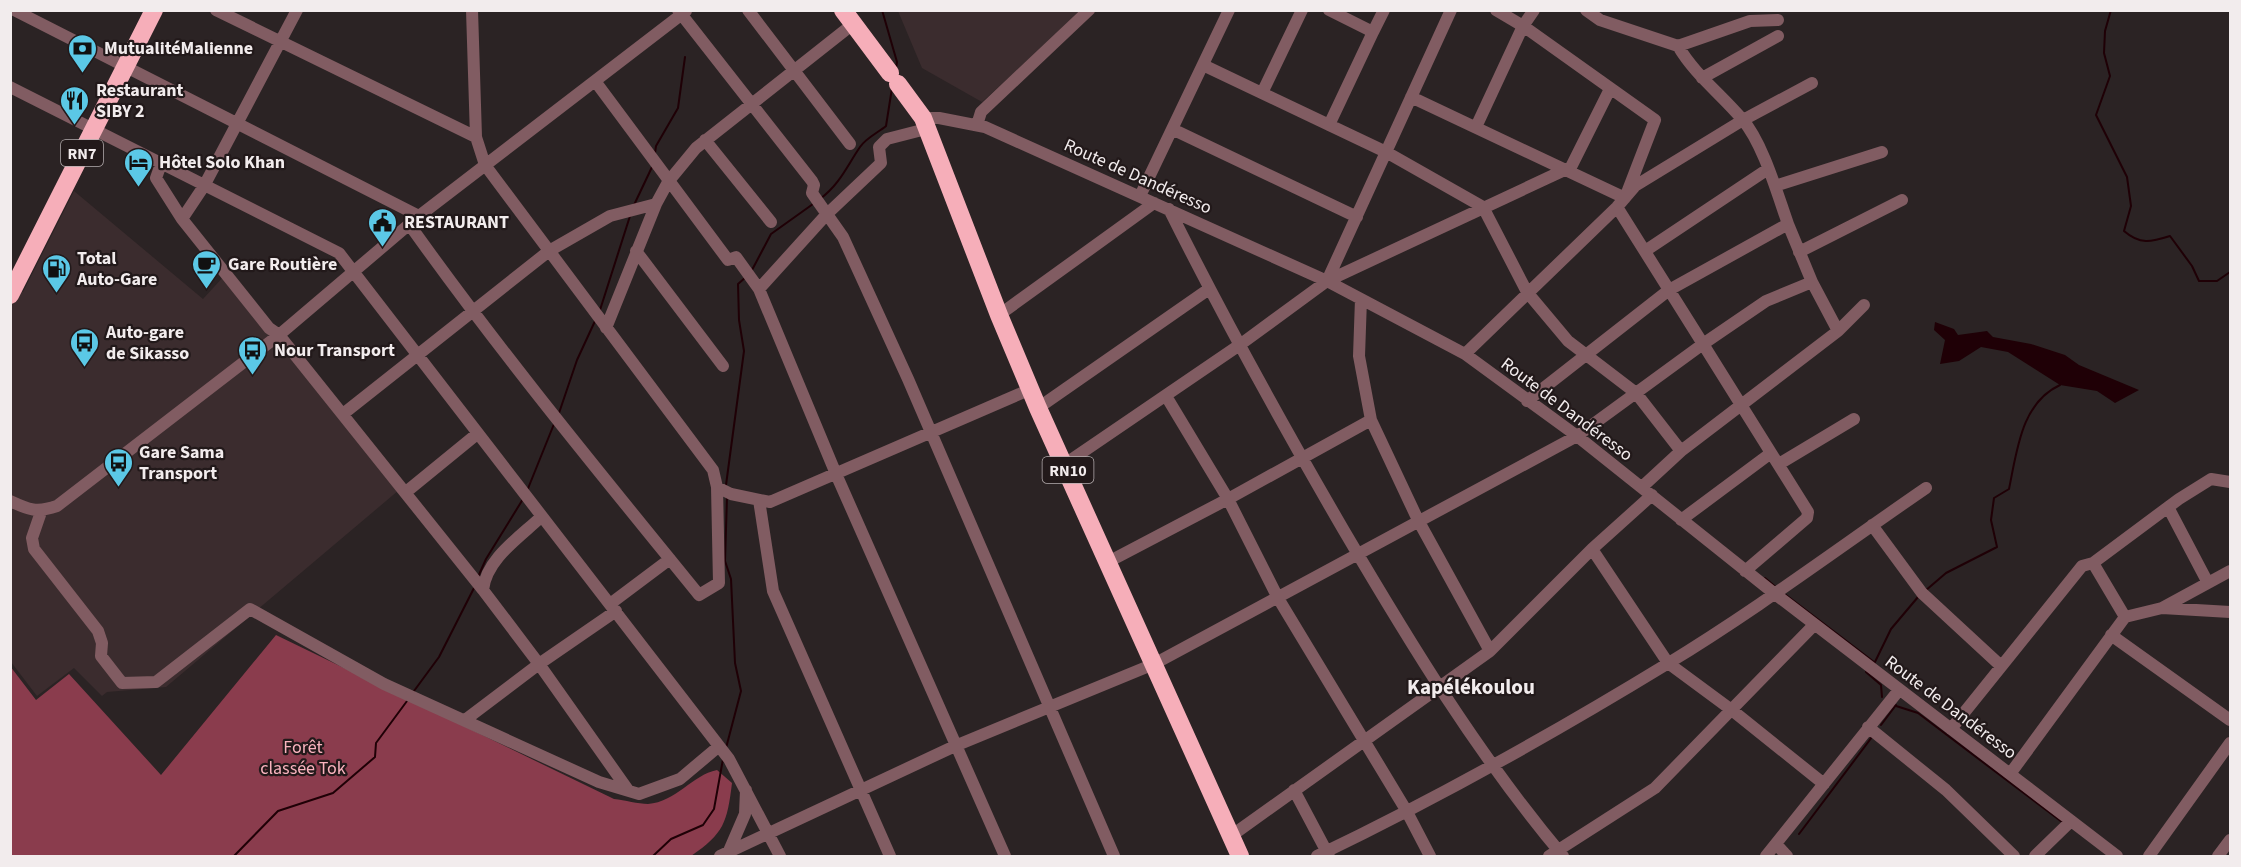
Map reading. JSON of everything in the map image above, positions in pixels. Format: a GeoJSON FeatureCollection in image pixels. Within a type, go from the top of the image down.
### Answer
{"type":"FeatureCollection","features":[{"type":"Feature","properties":{"kind":"highway","name":"RN7"},"geometry":{"type":"LineString","coordinates":[[10,295],[154,10]]}},
{"type":"Feature","properties":{"kind":"highway","name":"RN10"},"geometry":{"type":"LineString","coordinates":[[848,17],[925,124],[999,315],[1038,408],[1240,856]]}},
{"type":"Feature","properties":{"kind":"street"},"geometry":{"type":"LineString","coordinates":[[14,10],[236,124],[414,220],[473,314],[552,416],[699,595],[719,583],[723,490],[713,470],[485,165],[476,137],[472,10]]}},
{"type":"Feature","properties":{"kind":"street"},"geometry":{"type":"LineString","coordinates":[[216,10],[281,44],[476,137]]}},
{"type":"Feature","properties":{"kind":"street"},"geometry":{"type":"LineString","coordinates":[[182,219],[204,186],[297,10]]}},
{"type":"Feature","properties":{"kind":"street"},"geometry":{"type":"LineString","coordinates":[[748,10],[850,144]]}},
{"type":"Feature","properties":{"kind":"street"},"geometry":{"type":"LineString","coordinates":[[977,125],[981,111],[1089,10]]}},
{"type":"Feature","properties":{"kind":"street"},"geometry":{"type":"LineString","coordinates":[[1140,196],[1229,10]]}},
{"type":"Feature","properties":{"kind":"street"},"geometry":{"type":"LineString","coordinates":[[1262,93],[1302,10]]}},
{"type":"Feature","properties":{"kind":"street"},"geometry":{"type":"LineString","coordinates":[[1329,10],[1373,32]]}},
{"type":"Feature","properties":{"kind":"street"},"geometry":{"type":"LineString","coordinates":[[1329,125],[1384,10]]}},
{"type":"Feature","properties":{"kind":"street"},"geometry":{"type":"LineString","coordinates":[[1327,281],[1451,10]]}},
{"type":"Feature","properties":{"kind":"street"},"geometry":{"type":"LineString","coordinates":[[1496,10],[1523,26],[1655,120],[1621,203]]}},
{"type":"Feature","properties":{"kind":"street"},"geometry":{"type":"LineString","coordinates":[[1476,127],[1523,26],[1534,10]]}},
{"type":"Feature","properties":{"kind":"street"},"geometry":{"type":"LineString","coordinates":[[1586,10],[1600,20],[1678,46],[1750,21],[1778,21]]}},
{"type":"Feature","properties":{"kind":"street"},"geometry":{"type":"LineString","coordinates":[[1600,20],[1609,10]]}},
{"type":"Feature","properties":{"kind":"street"},"geometry":{"type":"LineString","coordinates":[[10,501],[31,511],[41,512],[57,506],[279,335],[414,220],[682,12],[812,181],[814,185],[812,193],[843,237],[931,432],[1114,856]]}},
{"type":"Feature","properties":{"kind":"street"},"geometry":{"type":"LineString","coordinates":[[606,328],[636,251],[668,182],[705,140],[794,70],[848,17]]}},
{"type":"Feature","properties":{"kind":"street"},"geometry":{"type":"LineString","coordinates":[[1702,78],[1778,36]]}},
{"type":"Feature","properties":{"kind":"street"},"geometry":{"type":"LineString","coordinates":[[1678,46],[1691,67],[1743,120],[1768,169],[1812,282],[1838,331]]}},
{"type":"Feature","properties":{"kind":"street"},"geometry":{"type":"LineString","coordinates":[[1203,65],[1386,152],[1483,207],[1527,292],[1569,341],[1636,393],[1682,451]]}},
{"type":"Feature","properties":{"kind":"street"},"geometry":{"type":"LineString","coordinates":[[595,81],[728,260],[736,257],[752,279],[1005,856]]}},
{"type":"Feature","properties":{"kind":"street"},"geometry":{"type":"LineString","coordinates":[[1465,354],[1621,203],[1635,186],[1743,120],[1812,83]]}},
{"type":"Feature","properties":{"kind":"street"},"geometry":{"type":"LineString","coordinates":[[10,87],[339,253],[729,759],[780,856]]}},
{"type":"Feature","properties":{"kind":"street"},"geometry":{"type":"LineString","coordinates":[[1065,464],[1241,344],[1327,281],[1571,167],[1611,89]]}},
{"type":"Feature","properties":{"kind":"street"},"geometry":{"type":"LineString","coordinates":[[1412,97],[1566,170],[1621,203],[1645,251],[1805,504],[1808,518],[1744,571]]}},
{"type":"Feature","properties":{"kind":"street","name":"Route de Dandéresso"},"geometry":{"type":"LineString","coordinates":[[824,211],[881,163],[879,147],[887,139],[939,118],[977,125],[1327,281],[1465,354],[1577,436],[1744,571],[2117,856]]}},
{"type":"Feature","properties":{"kind":"street"},"geometry":{"type":"LineString","coordinates":[[1172,129],[1357,217]]}},
{"type":"Feature","properties":{"kind":"street"},"geometry":{"type":"LineString","coordinates":[[705,140],[771,222]]}},
{"type":"Feature","properties":{"kind":"street"},"geometry":{"type":"LineString","coordinates":[[1775,186],[1882,152]]}},
{"type":"Feature","properties":{"kind":"street"},"geometry":{"type":"LineString","coordinates":[[161,165],[156,178],[182,219],[269,328],[279,335],[483,590],[539,664],[627,790]]}},
{"type":"Feature","properties":{"kind":"street"},"geometry":{"type":"LineString","coordinates":[[1645,251],[1768,169]]}},
{"type":"Feature","properties":{"kind":"street"},"geometry":{"type":"LineString","coordinates":[[1800,252],[1902,200]]}},
{"type":"Feature","properties":{"kind":"street"},"geometry":{"type":"LineString","coordinates":[[999,315],[1154,203]]}},
{"type":"Feature","properties":{"kind":"street"},"geometry":{"type":"LineString","coordinates":[[343,414],[473,314],[549,251],[610,216],[656,204]]}},
{"type":"Feature","properties":{"kind":"street"},"geometry":{"type":"LineString","coordinates":[[1169,209],[1209,289],[1302,458],[1438,688],[1490,765],[1557,855],[1655,788],[1733,711],[1814,625]]}},
{"type":"Feature","properties":{"kind":"street"},"geometry":{"type":"LineString","coordinates":[[752,279],[824,211]]}},
{"type":"Feature","properties":{"kind":"street"},"geometry":{"type":"LineString","coordinates":[[1527,401],[1669,290],[1788,224]]}},
{"type":"Feature","properties":{"kind":"street"},"geometry":{"type":"LineString","coordinates":[[636,251],[723,366]]}},
{"type":"Feature","properties":{"kind":"street"},"geometry":{"type":"LineString","coordinates":[[724,854],[860,788],[955,746],[1154,664],[1577,436],[1766,301],[1812,282]]}},
{"type":"Feature","properties":{"kind":"street"},"geometry":{"type":"LineString","coordinates":[[1038,408],[1209,289]]}},
{"type":"Feature","properties":{"kind":"street"},"geometry":{"type":"LineString","coordinates":[[1361,299],[1359,356],[1371,420],[1418,520],[1490,651]]}},
{"type":"Feature","properties":{"kind":"street"},"geometry":{"type":"LineString","coordinates":[[1231,836],[1490,651],[1592,549],[1682,451],[1838,331],[1864,305]]}},
{"type":"Feature","properties":{"kind":"street"},"geometry":{"type":"LineString","coordinates":[[723,490],[770,502],[1031,389]]}},
{"type":"Feature","properties":{"kind":"street"},"geometry":{"type":"LineString","coordinates":[[1166,396],[1228,499],[1278,598],[1362,741],[1406,810],[1430,856]]}},
{"type":"Feature","properties":{"kind":"street"},"geometry":{"type":"LineString","coordinates":[[1681,520],[1775,458],[1854,419]]}},
{"type":"Feature","properties":{"kind":"street"},"geometry":{"type":"LineString","coordinates":[[1108,562],[1371,420]]}},
{"type":"Feature","properties":{"kind":"street"},"geometry":{"type":"LineString","coordinates":[[406,492],[477,434]]}},
{"type":"Feature","properties":{"kind":"street"},"geometry":{"type":"LineString","coordinates":[[1951,729],[2082,566],[2093,563],[2168,507],[2211,479],[2230,482]]}},
{"type":"Feature","properties":{"kind":"street"},"geometry":{"type":"LineString","coordinates":[[1294,790],[1324,855],[1490,765],[1668,663],[1775,594],[1926,488]]}},
{"type":"Feature","properties":{"kind":"street"},"geometry":{"type":"LineString","coordinates":[[759,500],[773,591],[890,856]]}},
{"type":"Feature","properties":{"kind":"street"},"geometry":{"type":"LineString","coordinates":[[2168,507],[2208,583]]}},
{"type":"Feature","properties":{"kind":"street"},"geometry":{"type":"LineString","coordinates":[[41,512],[32,538],[34,549],[98,631],[102,643],[101,656],[122,683],[156,682],[250,609],[384,684],[599,782],[639,794],[680,779],[719,748]]}},
{"type":"Feature","properties":{"kind":"street"},"geometry":{"type":"LineString","coordinates":[[483,590],[484,581],[494,562],[541,517]]}},
{"type":"Feature","properties":{"kind":"street"},"geometry":{"type":"LineString","coordinates":[[1872,525],[1922,593],[2001,666]]}},
{"type":"Feature","properties":{"kind":"street"},"geometry":{"type":"LineString","coordinates":[[1592,549],[1668,663],[1733,711],[1824,784]]}},
{"type":"Feature","properties":{"kind":"street"},"geometry":{"type":"LineString","coordinates":[[465,720],[613,608],[670,559]]}},
{"type":"Feature","properties":{"kind":"street"},"geometry":{"type":"LineString","coordinates":[[2093,563],[2125,617]]}},
{"type":"Feature","properties":{"kind":"street"},"geometry":{"type":"LineString","coordinates":[[2010,774],[2125,617],[2162,608],[2230,571]]}},
{"type":"Feature","properties":{"kind":"street"},"geometry":{"type":"LineString","coordinates":[[2162,608],[2230,612]]}},
{"type":"Feature","properties":{"kind":"street"},"geometry":{"type":"LineString","coordinates":[[2112,635],[2230,720]]}},
{"type":"Feature","properties":{"kind":"street"},"geometry":{"type":"LineString","coordinates":[[1766,856],[1899,690]]}},
{"type":"Feature","properties":{"kind":"street"},"geometry":{"type":"LineString","coordinates":[[1868,727],[1946,790],[2014,856]]}},
{"type":"Feature","properties":{"kind":"street"},"geometry":{"type":"LineString","coordinates":[[2150,856],[2230,743]]}},
{"type":"Feature","properties":{"kind":"street"},"geometry":{"type":"LineString","coordinates":[[724,854],[745,814],[746,789]]}},
{"type":"Feature","properties":{"kind":"street"},"geometry":{"type":"LineString","coordinates":[[2036,856],[2071,820]]}},
{"type":"Feature","properties":{"kind":"street"},"geometry":{"type":"LineString","coordinates":[[2218,856],[2230,840]]}},
{"type":"Feature","properties":{"kind":"street"},"geometry":{"type":"LineString","coordinates":[[1776,844],[1787,856]]}},
{"type":"Feature","properties":{"kind":"shaded area"},"geometry":{"type":"Polygon","coordinates":[[[898,11],[1082,11],[982,102],[922,68],[898,11]]]}},
{"type":"Feature","properties":{"kind":"shaded area"},"geometry":{"type":"Polygon","coordinates":[[[74,191],[203,299],[225,275],[399,490],[166,687],[107,692],[102,696],[74,668],[37,696],[11,662],[10,284],[23,292],[74,191]]]}},
{"type":"Feature","properties":{"kind":"shaded area"},"geometry":{"type":"Polygon","coordinates":[[[1935,322],[1954,329],[1958,335],[1987,331],[1993,337],[2031,344],[2065,355],[2079,365],[2139,390],[2115,403],[2097,391],[2060,385],[2008,352],[1981,347],[1959,361],[1940,364],[1945,340],[1934,330],[1935,322]]]}},
{"type":"Feature","properties":{"kind":"green space","name":"Forêt classée Tok"},"geometry":{"type":"Polygon","coordinates":[[[276,635],[614,799],[644,804],[658,802],[676,794],[700,777],[717,770],[732,783],[726,818],[711,841],[691,856],[11,856],[10,666],[36,700],[69,674],[161,775],[276,635]]]}},
{"type":"Feature","properties":{"kind":"waterway"},"geometry":{"type":"LineString","coordinates":[[882,10],[897,62],[896,68]]}},
{"type":"Feature","properties":{"kind":"waterway"},"geometry":{"type":"LineString","coordinates":[[2111,10],[2105,31],[2104,53],[2110,76],[2096,115],[2127,177],[2131,206],[2124,231],[2135,239],[2146,241],[2170,236],[2192,266],[2199,281],[2217,281],[2230,272]]}},
{"type":"Feature","properties":{"kind":"waterway"},"geometry":{"type":"LineString","coordinates":[[655,153],[656,146],[678,108],[685,57]]}},
{"type":"Feature","properties":{"kind":"waterway"},"geometry":{"type":"LineString","coordinates":[[820,199],[838,181],[863,144],[886,126],[892,88]]}},
{"type":"Feature","properties":{"kind":"waterway"},"geometry":{"type":"LineString","coordinates":[[634,205],[652,167]]}},
{"type":"Feature","properties":{"kind":"waterway"},"geometry":{"type":"LineString","coordinates":[[752,270],[771,234],[813,204]]}},
{"type":"Feature","properties":{"kind":"waterway"},"geometry":{"type":"LineString","coordinates":[[600,310],[630,216]]}},
{"type":"Feature","properties":{"kind":"waterway"},"geometry":{"type":"LineString","coordinates":[[726,485],[744,351],[739,320],[738,284],[746,277]]}},
{"type":"Feature","properties":{"kind":"waterway"},"geometry":{"type":"LineString","coordinates":[[559,413],[577,360],[595,321]]}},
{"type":"Feature","properties":{"kind":"waterway"},"geometry":{"type":"LineString","coordinates":[[1925,591],[1946,573],[1997,547],[1991,520],[1994,498],[2009,489],[2018,444],[2029,416],[2047,393],[2060,385]]}},
{"type":"Feature","properties":{"kind":"waterway"},"geometry":{"type":"LineString","coordinates":[[527,491],[554,424]]}},
{"type":"Feature","properties":{"kind":"waterway"},"geometry":{"type":"LineString","coordinates":[[726,748],[741,691],[735,663],[731,579],[725,561],[727,497]]}},
{"type":"Feature","properties":{"kind":"waterway"},"geometry":{"type":"LineString","coordinates":[[478,577],[486,559],[523,499]]}},
{"type":"Feature","properties":{"kind":"waterway"},"geometry":{"type":"LineString","coordinates":[[1765,578],[1777,588]]}},
{"type":"Feature","properties":{"kind":"waterway"},"geometry":{"type":"LineString","coordinates":[[414,691],[439,657],[474,588]]}},
{"type":"Feature","properties":{"kind":"waterway"},"geometry":{"type":"LineString","coordinates":[[1786,595],[1874,662]]}},
{"type":"Feature","properties":{"kind":"waterway"},"geometry":{"type":"LineString","coordinates":[[1874,664],[1891,629],[1918,597]]}},
{"type":"Feature","properties":{"kind":"waterway"},"geometry":{"type":"LineString","coordinates":[[1866,672],[1881,685],[1882,697]]}},
{"type":"Feature","properties":{"kind":"waterway"},"geometry":{"type":"LineString","coordinates":[[234,856],[278,811],[333,793],[375,757],[376,743],[407,701]]}},
{"type":"Feature","properties":{"kind":"waterway"},"geometry":{"type":"LineString","coordinates":[[1893,705],[1918,713],[2062,822]]}},
{"type":"Feature","properties":{"kind":"waterway"},"geometry":{"type":"LineString","coordinates":[[1881,725],[1896,705]]}},
{"type":"Feature","properties":{"kind":"waterway"},"geometry":{"type":"LineString","coordinates":[[1799,834],[1872,737]]}},
{"type":"Feature","properties":{"kind":"waterway"},"geometry":{"type":"LineString","coordinates":[[653,856],[671,839],[703,825],[714,809],[723,759]]}},
{"type":"Feature","properties":{"kind":"place","name":"MutualitéMalienne"},"geometry":{"type":"Point","coordinates":[83,74]}},
{"type":"Feature","properties":{"kind":"place","name":"Restaurant SIBY 2"},"geometry":{"type":"Point","coordinates":[75,126]}},
{"type":"Feature","properties":{"kind":"place","name":"Hôtel Solo Khan"},"geometry":{"type":"Point","coordinates":[138,188]}},
{"type":"Feature","properties":{"kind":"place","name":"RESTAURANT"},"geometry":{"type":"Point","coordinates":[383,248]}},
{"type":"Feature","properties":{"kind":"place","name":"Gare Routière"},"geometry":{"type":"Point","coordinates":[207,290]}},
{"type":"Feature","properties":{"kind":"place","name":"Total Auto-Gare"},"geometry":{"type":"Point","coordinates":[56,294]}},
{"type":"Feature","properties":{"kind":"place","name":"Auto-gare de Sikasso"},"geometry":{"type":"Point","coordinates":[85,368]}},
{"type":"Feature","properties":{"kind":"place","name":"Nour Transport"},"geometry":{"type":"Point","coordinates":[253,376]}},
{"type":"Feature","properties":{"kind":"place","name":"Gare Sama Transport"},"geometry":{"type":"Point","coordinates":[118,488]}},
{"type":"Feature","properties":{"kind":"district","name":"Kapélékoulou"},"geometry":{"type":"Point","coordinates":[1471,687]}}]}
